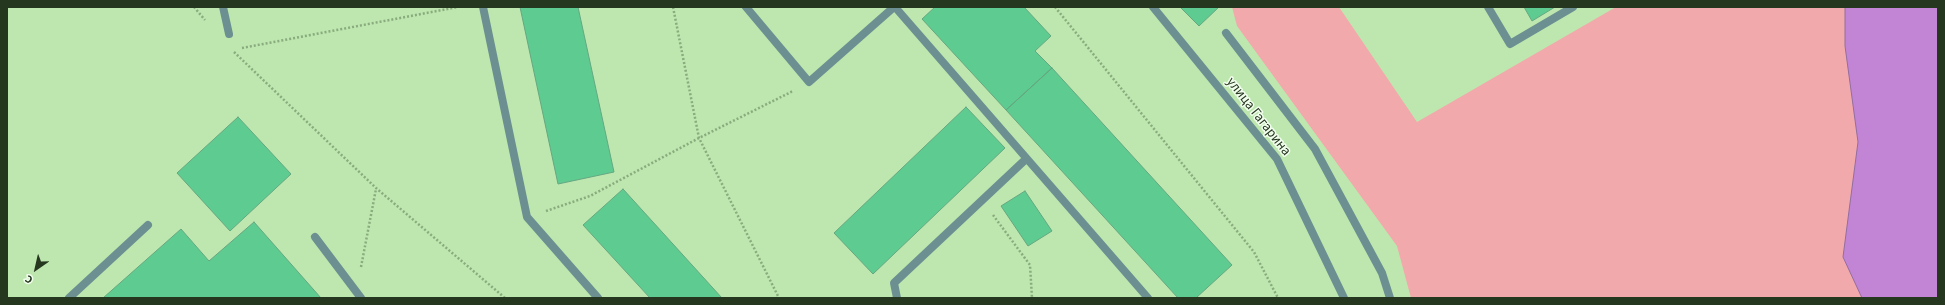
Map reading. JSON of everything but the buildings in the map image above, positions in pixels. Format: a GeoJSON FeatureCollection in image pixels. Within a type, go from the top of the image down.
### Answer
{"type":"FeatureCollection","features":[{"type":"Feature","properties":{"kind":"street"},"geometry":{"type":"LineString","coordinates":[[223,7],[229,34]]}},
{"type":"Feature","properties":{"kind":"street"},"geometry":{"type":"LineString","coordinates":[[483,7],[527,217],[598,298]]}},
{"type":"Feature","properties":{"kind":"street"},"geometry":{"type":"LineString","coordinates":[[746,7],[809,82],[894,7],[1148,298]]}},
{"type":"Feature","properties":{"kind":"street","name":"улица Гагарина"},"geometry":{"type":"LineString","coordinates":[[1153,7],[1277,159],[1344,298]]}},
{"type":"Feature","properties":{"kind":"street"},"geometry":{"type":"LineString","coordinates":[[1488,7],[1510,44],[1573,7]]}},
{"type":"Feature","properties":{"kind":"street"},"geometry":{"type":"LineString","coordinates":[[1226,33],[1315,149],[1382,274],[1390,298]]}},
{"type":"Feature","properties":{"kind":"street"},"geometry":{"type":"LineString","coordinates":[[897,298],[894,283],[1026,159]]}},
{"type":"Feature","properties":{"kind":"street"},"geometry":{"type":"LineString","coordinates":[[69,298],[148,224]]}},
{"type":"Feature","properties":{"kind":"street"},"geometry":{"type":"LineString","coordinates":[[315,237],[359,295]]}},
{"type":"Feature","properties":{"kind":"path"},"geometry":{"type":"LineString","coordinates":[[194,7],[208,23]]}},
{"type":"Feature","properties":{"kind":"path"},"geometry":{"type":"LineString","coordinates":[[458,7],[232,50],[376,188],[506,298]]}},
{"type":"Feature","properties":{"kind":"path"},"geometry":{"type":"LineString","coordinates":[[673,7],[699,138],[779,298]]}},
{"type":"Feature","properties":{"kind":"path"},"geometry":{"type":"LineString","coordinates":[[1055,7],[1254,252],[1278,298]]}},
{"type":"Feature","properties":{"kind":"path"},"geometry":{"type":"LineString","coordinates":[[527,217],[590,196],[809,82]]}},
{"type":"Feature","properties":{"kind":"path"},"geometry":{"type":"LineString","coordinates":[[359,295],[376,188]]}},
{"type":"Feature","properties":{"kind":"path"},"geometry":{"type":"LineString","coordinates":[[982,201],[1030,264],[1032,298]]}},
{"type":"Feature","properties":{"kind":"shaded area"},"geometry":{"type":"Polygon","coordinates":[[[1232,7],[1339,7],[1417,122],[1616,7],[1938,7],[1938,298],[1411,298],[1397,246],[1237,26],[1232,7]]]}},
{"type":"Feature","properties":{"kind":"shaded area"},"geometry":{"type":"Polygon","coordinates":[[[1845,7],[1938,7],[1938,298],[1862,298],[1843,257],[1858,142],[1845,46],[1845,7]]]}}]}
